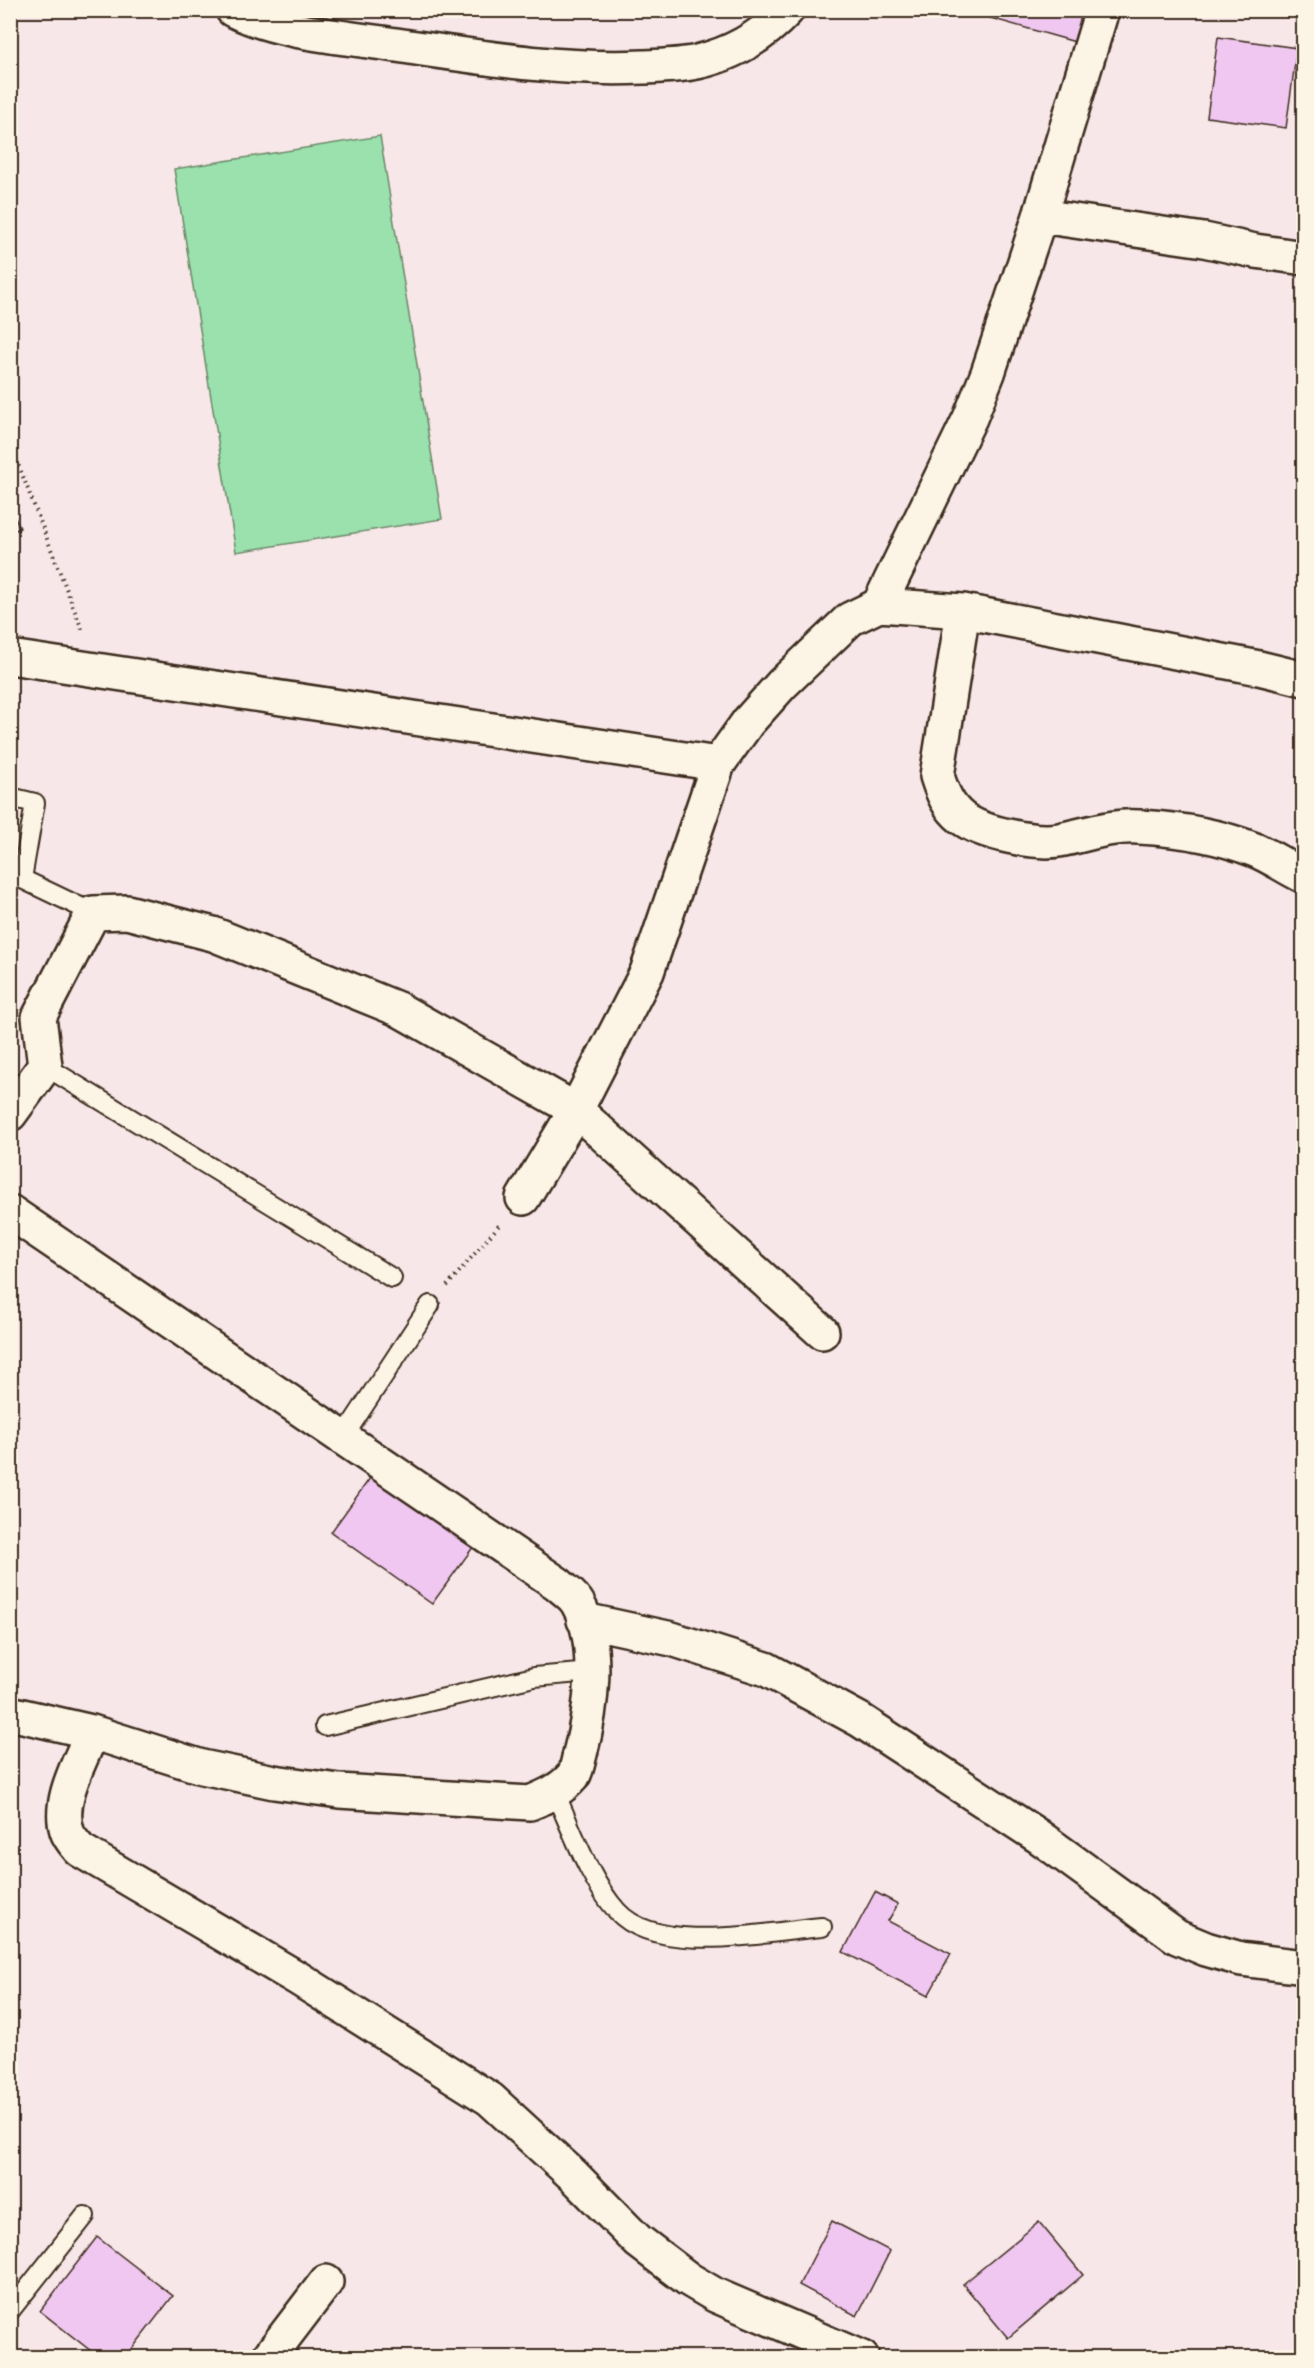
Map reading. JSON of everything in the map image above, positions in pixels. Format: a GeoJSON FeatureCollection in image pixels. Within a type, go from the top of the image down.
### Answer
{"type":"FeatureCollection","features":[{"type":"Feature","properties":{"kind":"street"},"geometry":{"type":"LineString","coordinates":[[233,10],[272,24],[321,34],[569,67],[615,68],[697,62],[738,47],[770,29],[787,10]]}},
{"type":"Feature","properties":{"kind":"street"},"geometry":{"type":"LineString","coordinates":[[879,605],[970,418],[988,373],[1040,216],[1102,10]]}},
{"type":"Feature","properties":{"kind":"street"},"geometry":{"type":"LineString","coordinates":[[1040,216],[1204,240],[1304,258]]}},
{"type":"Feature","properties":{"kind":"street"},"geometry":{"type":"LineString","coordinates":[[523,1198],[576,1110],[647,972],[718,764],[748,722],[805,660],[850,619],[879,605],[963,611],[1259,668],[1304,679]]}},
{"type":"Feature","properties":{"kind":"street"},"geometry":{"type":"LineString","coordinates":[[963,611],[937,776],[944,797],[963,819],[994,832],[1029,840],[1057,840],[1110,827],[1141,827],[1214,838],[1257,851],[1304,876]]}},
{"type":"Feature","properties":{"kind":"street"},"geometry":{"type":"LineString","coordinates":[[10,657],[718,764]]}},
{"type":"Feature","properties":{"kind":"street"},"geometry":{"type":"LineString","coordinates":[[10,1114],[45,1066],[39,1017],[93,913],[127,912],[213,934],[398,1009],[576,1110],[822,1332]]}},
{"type":"Feature","properties":{"kind":"street"},"geometry":{"type":"LineString","coordinates":[[10,1212],[344,1436],[558,1584],[578,1603],[591,1647],[587,1728],[574,1774],[555,1793],[530,1803],[339,1791],[202,1767],[92,1732],[10,1713]]}},
{"type":"Feature","properties":{"kind":"street"},"geometry":{"type":"LineString","coordinates":[[584,1620],[654,1634],[728,1655],[766,1669],[860,1720],[1038,1836],[1177,1937],[1206,1949],[1241,1959],[1304,1967]]}},
{"type":"Feature","properties":{"kind":"street"},"geometry":{"type":"LineString","coordinates":[[92,1732],[68,1793],[64,1814],[67,1833],[80,1850],[299,1979],[490,2098],[574,2176],[638,2241],[688,2279],[715,2295],[862,2358]]}},
{"type":"Feature","properties":{"kind":"street"},"geometry":{"type":"LineString","coordinates":[[268,2358],[326,2282]]}},
{"type":"Feature","properties":{"kind":"lane"},"geometry":{"type":"LineString","coordinates":[[10,797],[35,803],[21,879],[93,913]]}},
{"type":"Feature","properties":{"kind":"lane"},"geometry":{"type":"LineString","coordinates":[[45,1066],[392,1278]]}},
{"type":"Feature","properties":{"kind":"lane"},"geometry":{"type":"LineString","coordinates":[[344,1436],[430,1305]]}},
{"type":"Feature","properties":{"kind":"lane"},"geometry":{"type":"LineString","coordinates":[[325,1726],[534,1677],[591,1672]]}},
{"type":"Feature","properties":{"kind":"lane"},"geometry":{"type":"LineString","coordinates":[[555,1793],[602,1891],[617,1912],[634,1925],[652,1932],[705,1937],[822,1927]]}},
{"type":"Feature","properties":{"kind":"lane"},"geometry":{"type":"LineString","coordinates":[[10,2311],[85,2216]]}},
{"type":"Feature","properties":{"kind":"path"},"geometry":{"type":"LineString","coordinates":[[10,443],[98,672]]}},
{"type":"Feature","properties":{"kind":"path"},"geometry":{"type":"LineString","coordinates":[[430,1305],[523,1198]]}},
{"type":"Feature","properties":{"kind":"green space"},"geometry":{"type":"Polygon","coordinates":[[[380,136],[442,519],[236,552],[174,169],[380,136]]]}},
{"type":"Feature","properties":{"kind":"building"},"geometry":{"type":"Polygon","coordinates":[[[962,10],[1088,10],[1079,43],[962,10]]]}},
{"type":"Feature","properties":{"kind":"building"},"geometry":{"type":"Polygon","coordinates":[[[1218,37],[1297,48],[1286,128],[1207,117],[1218,37]]]}},
{"type":"Feature","properties":{"kind":"building"},"geometry":{"type":"Polygon","coordinates":[[[10,508],[20,528],[10,533],[10,508]]]}},
{"type":"Feature","properties":{"kind":"building"},"geometry":{"type":"Polygon","coordinates":[[[391,1449],[492,1521],[432,1604],[331,1532],[391,1449]]]}},
{"type":"Feature","properties":{"kind":"building"},"geometry":{"type":"Polygon","coordinates":[[[875,1892],[898,1904],[888,1921],[951,1954],[928,1996],[843,1952],[875,1892]]]}},
{"type":"Feature","properties":{"kind":"building"},"geometry":{"type":"Polygon","coordinates":[[[832,2221],[890,2251],[857,2316],[799,2285],[832,2221]]]}},
{"type":"Feature","properties":{"kind":"building"},"geometry":{"type":"Polygon","coordinates":[[[1039,2222],[1083,2275],[1008,2338],[963,2284],[1039,2222]]]}},
{"type":"Feature","properties":{"kind":"building"},"geometry":{"type":"Polygon","coordinates":[[[97,2237],[173,2296],[125,2358],[100,2358],[40,2311],[97,2237]]]}}]}
